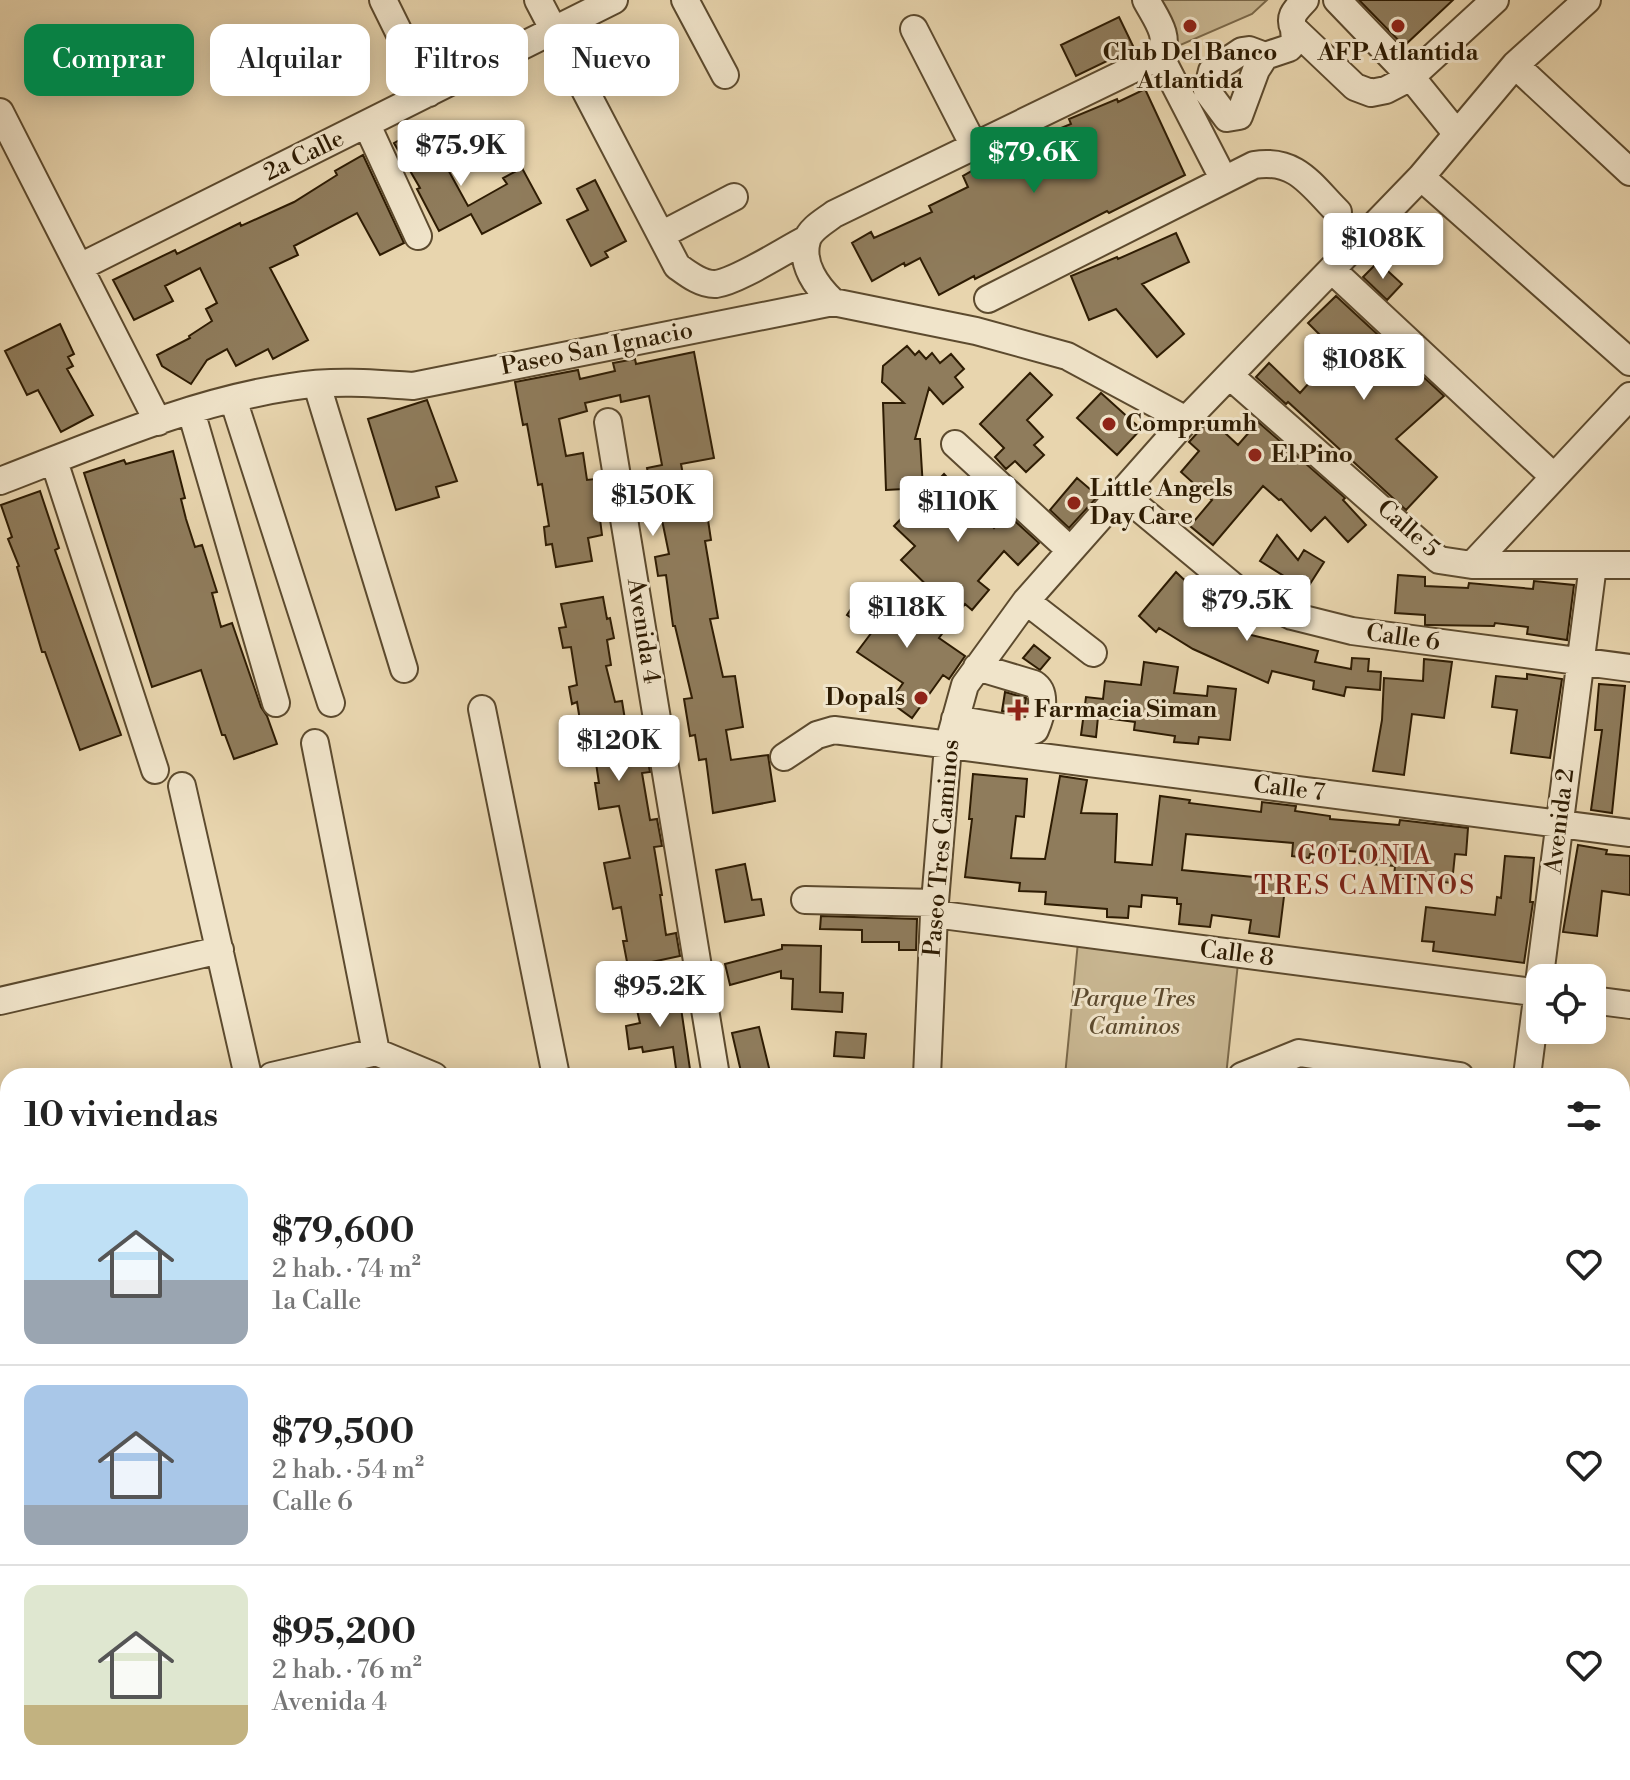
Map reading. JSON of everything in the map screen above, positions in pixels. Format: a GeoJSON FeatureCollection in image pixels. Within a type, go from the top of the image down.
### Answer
{"type":"FeatureCollection","features":[{"type":"Feature","properties":{"kind":"street"},"geometry":{"type":"LineString","coordinates":[[383,0],[395,24]]}},
{"type":"Feature","properties":{"kind":"street"},"geometry":{"type":"LineString","coordinates":[[538,0],[550,24]]}},
{"type":"Feature","properties":{"kind":"street","name":"2a Calle"},"geometry":{"type":"LineString","coordinates":[[565,24],[614,0]]}},
{"type":"Feature","properties":{"kind":"street"},"geometry":{"type":"LineString","coordinates":[[685,0],[725,75]]}},
{"type":"Feature","properties":{"kind":"street"},"geometry":{"type":"LineString","coordinates":[[588,96],[677,266],[695,279],[714,284],[729,280],[807,239],[815,228],[834,214],[1160,56],[1166,46],[1165,36],[1146,0]]}},
{"type":"Feature","properties":{"kind":"street"},"geometry":{"type":"LineString","coordinates":[[1305,0],[1292,15],[1290,21],[1294,29],[1355,87],[1371,93],[1386,90],[1411,77],[1495,0]]}},
{"type":"Feature","properties":{"kind":"street"},"geometry":{"type":"LineString","coordinates":[[1337,0],[1411,77],[1457,134]]}},
{"type":"Feature","properties":{"kind":"street","name":"Paseo Tres Caminos"},"geometry":{"type":"LineString","coordinates":[[927,1068],[934,909],[948,746],[965,685],[1026,601],[1186,420],[1421,177],[1515,65],[1577,3]]}},
{"type":"Feature","properties":{"kind":"street"},"geometry":{"type":"LineString","coordinates":[[914,29],[974,146]]}},
{"type":"Feature","properties":{"kind":"street"},"geometry":{"type":"LineString","coordinates":[[1265,56],[1289,48],[1295,41],[1294,29]]}},
{"type":"Feature","properties":{"kind":"street"},"geometry":{"type":"LineString","coordinates":[[1160,56],[1224,180]]}},
{"type":"Feature","properties":{"kind":"street"},"geometry":{"type":"LineString","coordinates":[[1515,65],[1630,172]]}},
{"type":"Feature","properties":{"kind":"street","name":"2a Calle"},"geometry":{"type":"LineString","coordinates":[[80,267],[423,96]]}},
{"type":"Feature","properties":{"kind":"street"},"geometry":{"type":"LineString","coordinates":[[0,112],[158,422]]}},
{"type":"Feature","properties":{"kind":"street"},"geometry":{"type":"LineString","coordinates":[[367,125],[418,236]]}},
{"type":"Feature","properties":{"kind":"street"},"geometry":{"type":"LineString","coordinates":[[988,299],[1254,165],[1279,163],[1299,173],[1338,212]]}},
{"type":"Feature","properties":{"kind":"street"},"geometry":{"type":"LineString","coordinates":[[1421,177],[1630,362]]}},
{"type":"Feature","properties":{"kind":"street"},"geometry":{"type":"LineString","coordinates":[[661,235],[734,197]]}},
{"type":"Feature","properties":{"kind":"street"},"geometry":{"type":"LineString","coordinates":[[807,239],[811,275],[820,290],[833,302]]}},
{"type":"Feature","properties":{"kind":"street"},"geometry":{"type":"LineString","coordinates":[[1332,270],[1554,477]]}},
{"type":"Feature","properties":{"kind":"street","name":"Paseo San Ignacio"},"geometry":{"type":"LineString","coordinates":[[0,481],[191,411],[292,386],[356,382],[413,386],[833,302],[976,331],[1067,356],[1186,420]]}},
{"type":"Feature","properties":{"kind":"street","name":"Calle 5"},"geometry":{"type":"LineString","coordinates":[[1230,376],[1439,560],[1472,565],[1630,565]]}},
{"type":"Feature","properties":{"kind":"street"},"geometry":{"type":"LineString","coordinates":[[317,385],[404,669]]}},
{"type":"Feature","properties":{"kind":"street"},"geometry":{"type":"LineString","coordinates":[[1472,565],[1630,396]]}},
{"type":"Feature","properties":{"kind":"street"},"geometry":{"type":"LineString","coordinates":[[233,399],[331,703]]}},
{"type":"Feature","properties":{"kind":"street"},"geometry":{"type":"LineString","coordinates":[[191,411],[276,703]]}},
{"type":"Feature","properties":{"kind":"street","name":"Avenida 4"},"geometry":{"type":"LineString","coordinates":[[608,422],[715,1068]]}},
{"type":"Feature","properties":{"kind":"street"},"geometry":{"type":"LineString","coordinates":[[955,444],[1070,550]]}},
{"type":"Feature","properties":{"kind":"street"},"geometry":{"type":"LineString","coordinates":[[54,461],[155,770]]}},
{"type":"Feature","properties":{"kind":"street","name":"Calle 6"},"geometry":{"type":"LineString","coordinates":[[1121,493],[1234,587],[1292,616],[1352,631],[1630,668]]}},
{"type":"Feature","properties":{"kind":"street","name":"Avenida 2"},"geometry":{"type":"LineString","coordinates":[[1543,964],[1593,565]]}},
{"type":"Feature","properties":{"kind":"street"},"geometry":{"type":"LineString","coordinates":[[1026,601],[1093,653]]}},
{"type":"Feature","properties":{"kind":"street"},"geometry":{"type":"LineString","coordinates":[[955,719],[1029,732],[1035,730],[1038,724],[1041,689],[1034,684],[977,667]]}},
{"type":"Feature","properties":{"kind":"street"},"geometry":{"type":"LineString","coordinates":[[482,709],[554,1068]]}},
{"type":"Feature","properties":{"kind":"street","name":"Calle 7"},"geometry":{"type":"LineString","coordinates":[[784,757],[817,735],[834,730],[1630,833]]}},
{"type":"Feature","properties":{"kind":"street"},"geometry":{"type":"LineString","coordinates":[[315,743],[386,1062]]}},
{"type":"Feature","properties":{"kind":"street"},"geometry":{"type":"LineString","coordinates":[[182,786],[246,1068]]}},
{"type":"Feature","properties":{"kind":"street","name":"Calle 8"},"geometry":{"type":"LineString","coordinates":[[805,900],[934,909],[1526,991]]}},
{"type":"Feature","properties":{"kind":"street"},"geometry":{"type":"LineString","coordinates":[[0,1001],[220,950]]}},
{"type":"Feature","properties":{"kind":"street"},"geometry":{"type":"LineString","coordinates":[[1606,1002],[1630,1005]]}},
{"type":"Feature","properties":{"kind":"street","name":"Avenida 2"},"geometry":{"type":"LineString","coordinates":[[1528,1068],[1532,1044]]}},
{"type":"Feature","properties":{"kind":"street"},"geometry":{"type":"LineString","coordinates":[[1262,1068],[1299,1053],[1404,1068]]}},
{"type":"Feature","properties":{"kind":"street"},"geometry":{"type":"LineString","coordinates":[[337,1068],[386,1062],[407,1068]]}},
{"type":"Feature","properties":{"kind":"green space","name":"Club Del Banco Atlantida"},"geometry":{"type":"Polygon","coordinates":[[[1141,0],[1267,0],[1252,14],[1162,53],[1141,0]]]}},
{"type":"Feature","properties":{"kind":"green space","name":"Parque Tres Caminos"},"geometry":{"type":"Polygon","coordinates":[[[1078,942],[1238,963],[1227,1068],[1066,1068],[1078,942]]]}},
{"type":"Feature","properties":{"kind":"building","name":"AFP Atlantida"},"geometry":{"type":"Polygon","coordinates":[[[1359,0],[1453,0],[1404,46],[1359,0]]]}},
{"type":"Feature","properties":{"kind":"building"},"geometry":{"type":"Polygon","coordinates":[[[1119,17],[1134,48],[1076,76],[1061,45],[1119,17]]]}},
{"type":"Feature","properties":{"kind":"building"},"geometry":{"type":"Polygon","coordinates":[[[1145,89],[1185,175],[939,295],[920,258],[905,266],[904,263],[872,281],[852,243],[871,232],[874,238],[932,212],[929,206],[968,187],[963,176],[1071,124],[1069,119],[1145,89]]]}},
{"type":"Feature","properties":{"kind":"building"},"geometry":{"type":"Polygon","coordinates":[[[424,126],[468,206],[507,184],[503,178],[522,168],[541,203],[482,234],[471,214],[439,231],[417,189],[420,188],[394,143],[424,126]]]}},
{"type":"Feature","properties":{"kind":"building"},"geometry":{"type":"Polygon","coordinates":[[[363,155],[404,243],[380,255],[357,213],[294,246],[298,255],[270,268],[308,340],[273,359],[268,349],[236,366],[227,349],[207,360],[191,384],[162,366],[157,355],[190,338],[212,321],[206,309],[217,303],[200,268],[165,286],[173,301],[134,320],[113,280],[175,250],[177,254],[240,223],[241,226],[294,202],[337,175],[335,171],[363,155]]]}},
{"type":"Feature","properties":{"kind":"building"},"geometry":{"type":"Polygon","coordinates":[[[595,180],[626,241],[605,252],[608,257],[591,266],[567,220],[588,210],[577,189],[595,180]]]}},
{"type":"Feature","properties":{"kind":"building"},"geometry":{"type":"Polygon","coordinates":[[[1176,233],[1189,262],[1142,284],[1184,334],[1157,357],[1116,309],[1089,320],[1071,276],[1176,233]]]}},
{"type":"Feature","properties":{"kind":"building"},"geometry":{"type":"Polygon","coordinates":[[[1378,262],[1402,284],[1387,300],[1363,277],[1378,262]]]}},
{"type":"Feature","properties":{"kind":"building"},"geometry":{"type":"Polygon","coordinates":[[[1336,296],[1444,396],[1396,439],[1437,477],[1406,510],[1288,402],[1286,404],[1256,377],[1269,363],[1300,393],[1337,352],[1308,323],[1336,296]]]}},
{"type":"Feature","properties":{"kind":"building"},"geometry":{"type":"Polygon","coordinates":[[[60,324],[74,354],[68,357],[73,366],[67,369],[93,415],[61,432],[38,390],[27,395],[5,351],[60,324]]]}},
{"type":"Feature","properties":{"kind":"building"},"geometry":{"type":"Polygon","coordinates":[[[907,346],[915,355],[919,351],[926,359],[932,353],[940,363],[951,354],[964,369],[955,377],[963,387],[943,404],[929,388],[915,439],[920,439],[923,488],[886,490],[883,403],[904,403],[882,382],[883,366],[907,346]]]}},
{"type":"Feature","properties":{"kind":"building"},"geometry":{"type":"Polygon","coordinates":[[[694,352],[714,458],[681,464],[687,496],[704,493],[711,540],[705,541],[718,618],[710,619],[723,677],[735,676],[743,727],[726,730],[731,760],[768,755],[775,801],[713,813],[706,759],[699,760],[695,735],[690,736],[684,699],[692,698],[673,626],[666,575],[658,576],[655,557],[669,554],[662,520],[658,521],[654,489],[651,490],[647,468],[662,465],[649,396],[621,402],[620,395],[585,403],[587,411],[559,419],[566,456],[583,453],[587,480],[595,479],[602,535],[588,538],[592,561],[556,567],[552,544],[546,545],[544,527],[549,526],[542,484],[538,485],[527,424],[523,425],[515,382],[578,370],[580,379],[615,371],[613,363],[635,359],[636,364],[694,352]]]}},
{"type":"Feature","properties":{"kind":"building"},"geometry":{"type":"Polygon","coordinates":[[[1030,373],[1052,395],[1027,420],[1043,437],[1034,445],[1044,455],[1026,472],[1015,461],[1006,469],[995,457],[1004,448],[980,424],[1030,373]]]}},
{"type":"Feature","properties":{"kind":"building","name":"Comprumh"},"geometry":{"type":"Polygon","coordinates":[[[1101,393],[1141,429],[1117,455],[1077,418],[1101,393]]]}},
{"type":"Feature","properties":{"kind":"building"},"geometry":{"type":"Polygon","coordinates":[[[427,400],[457,481],[436,487],[439,497],[396,510],[368,419],[427,400]]]}},
{"type":"Feature","properties":{"kind":"building"},"geometry":{"type":"Polygon","coordinates":[[[1210,419],[1238,445],[1258,422],[1345,498],[1343,500],[1366,525],[1348,542],[1325,517],[1311,531],[1281,499],[1263,486],[1213,545],[1190,526],[1212,500],[1181,472],[1199,451],[1189,442],[1210,419]]]}},
{"type":"Feature","properties":{"kind":"building"},"geometry":{"type":"Polygon","coordinates":[[[173,451],[185,498],[181,499],[186,519],[195,547],[202,545],[217,592],[212,593],[221,627],[232,623],[277,744],[234,759],[225,735],[222,735],[201,670],[152,687],[84,473],[124,460],[126,464],[173,451]]]}},
{"type":"Feature","properties":{"kind":"building"},"geometry":{"type":"Polygon","coordinates":[[[944,474],[994,528],[1007,514],[1039,543],[1018,565],[1004,551],[978,581],[989,590],[972,610],[965,604],[957,615],[901,560],[915,546],[894,526],[944,474]]]}},
{"type":"Feature","properties":{"kind":"building","name":"Little Angels Day Care"},"geometry":{"type":"Polygon","coordinates":[[[1077,478],[1098,496],[1069,528],[1050,510],[1077,478]]]}},
{"type":"Feature","properties":{"kind":"building"},"geometry":{"type":"Polygon","coordinates":[[[40,491],[59,548],[55,550],[121,735],[80,750],[45,652],[42,652],[1,505],[40,491]]]}},
{"type":"Feature","properties":{"kind":"building"},"geometry":{"type":"Polygon","coordinates":[[[1277,535],[1298,560],[1304,550],[1324,562],[1303,595],[1283,583],[1287,578],[1260,561],[1277,535]]]}},
{"type":"Feature","properties":{"kind":"building"},"geometry":{"type":"Polygon","coordinates":[[[1176,572],[1196,591],[1187,600],[1220,619],[1226,606],[1254,620],[1247,634],[1318,651],[1315,662],[1351,669],[1352,658],[1369,659],[1368,671],[1381,672],[1380,690],[1346,687],[1344,696],[1313,689],[1314,681],[1272,671],[1268,683],[1193,649],[1159,628],[1156,632],[1139,616],[1176,572]]]}},
{"type":"Feature","properties":{"kind":"building"},"geometry":{"type":"Polygon","coordinates":[[[1398,575],[1425,577],[1425,586],[1468,588],[1469,583],[1533,589],[1534,581],[1574,585],[1567,640],[1527,634],[1528,627],[1495,623],[1494,626],[1425,625],[1425,615],[1395,613],[1398,575]]]}},
{"type":"Feature","properties":{"kind":"building"},"geometry":{"type":"Polygon","coordinates":[[[902,595],[947,627],[939,638],[965,656],[949,679],[943,675],[912,718],[890,702],[903,683],[857,652],[872,632],[847,615],[859,597],[887,616],[902,595]]]}},
{"type":"Feature","properties":{"kind":"building"},"geometry":{"type":"Polygon","coordinates":[[[603,597],[614,638],[607,640],[611,665],[606,666],[615,702],[622,701],[626,726],[636,724],[639,748],[645,747],[650,772],[642,773],[650,820],[657,819],[662,846],[654,847],[666,935],[676,933],[680,956],[628,967],[621,907],[613,909],[604,863],[630,858],[619,806],[599,809],[594,750],[585,752],[577,702],[572,704],[569,687],[577,685],[571,647],[563,648],[559,628],[566,627],[561,604],[603,597]]]}},
{"type":"Feature","properties":{"kind":"building"},"geometry":{"type":"Polygon","coordinates":[[[1034,645],[1050,658],[1040,670],[1023,658],[1034,645]]]}},
{"type":"Feature","properties":{"kind":"building"},"geometry":{"type":"Polygon","coordinates":[[[1424,659],[1452,662],[1444,718],[1412,714],[1404,775],[1373,771],[1382,720],[1384,678],[1423,681],[1424,659]]]}},
{"type":"Feature","properties":{"kind":"building"},"geometry":{"type":"Polygon","coordinates":[[[1144,662],[1178,667],[1174,693],[1207,696],[1208,686],[1236,689],[1230,740],[1199,737],[1198,744],[1174,742],[1175,736],[1134,730],[1135,722],[1098,717],[1096,737],[1081,735],[1086,697],[1103,699],[1105,681],[1141,685],[1144,662]]]}},
{"type":"Feature","properties":{"kind":"building"},"geometry":{"type":"Polygon","coordinates":[[[1527,674],[1562,679],[1550,758],[1511,753],[1517,710],[1492,707],[1496,676],[1527,679],[1527,674]]]}},
{"type":"Feature","properties":{"kind":"building"},"geometry":{"type":"Polygon","coordinates":[[[1599,684],[1625,686],[1612,813],[1591,810],[1602,730],[1595,730],[1599,684]]]}},
{"type":"Feature","properties":{"kind":"building"},"geometry":{"type":"Polygon","coordinates":[[[1005,692],[1026,698],[1024,715],[1002,711],[1005,692]]]}},
{"type":"Feature","properties":{"kind":"building"},"geometry":{"type":"Polygon","coordinates":[[[973,774],[1027,779],[1024,817],[1016,816],[1011,858],[1045,859],[1060,776],[1087,780],[1081,813],[1117,814],[1115,862],[1152,865],[1160,796],[1261,812],[1262,802],[1296,806],[1295,811],[1330,816],[1330,819],[1399,825],[1400,820],[1468,828],[1466,855],[1455,854],[1452,883],[1394,877],[1395,866],[1359,863],[1360,852],[1326,849],[1325,856],[1310,854],[1309,858],[1292,856],[1293,843],[1186,834],[1182,870],[1286,880],[1279,937],[1249,933],[1251,920],[1212,915],[1210,927],[1179,924],[1181,904],[1177,904],[1177,898],[1142,895],[1141,907],[1129,906],[1128,918],[1107,917],[1107,909],[1045,904],[1046,892],[1019,891],[1020,883],[965,877],[972,819],[969,819],[973,774]]]}},
{"type":"Feature","properties":{"kind":"building"},"geometry":{"type":"Polygon","coordinates":[[[1578,845],[1607,850],[1606,854],[1630,856],[1630,895],[1602,891],[1597,936],[1563,932],[1578,845]]]}},
{"type":"Feature","properties":{"kind":"building"},"geometry":{"type":"Polygon","coordinates":[[[1505,856],[1534,858],[1530,902],[1533,902],[1524,963],[1433,951],[1434,942],[1422,941],[1426,907],[1495,915],[1497,897],[1501,898],[1505,856]]]}},
{"type":"Feature","properties":{"kind":"building"},"geometry":{"type":"Polygon","coordinates":[[[745,864],[752,900],[761,899],[764,915],[725,922],[716,870],[745,864]]]}},
{"type":"Feature","properties":{"kind":"building"},"geometry":{"type":"Polygon","coordinates":[[[821,916],[917,919],[916,950],[899,950],[899,942],[862,942],[862,930],[820,929],[821,916]]]}},
{"type":"Feature","properties":{"kind":"building"},"geometry":{"type":"Polygon","coordinates":[[[782,945],[821,946],[820,992],[843,993],[842,1012],[792,1009],[793,979],[781,978],[781,971],[730,985],[725,964],[782,949],[782,945]]]}},
{"type":"Feature","properties":{"kind":"building"},"geometry":{"type":"Polygon","coordinates":[[[667,990],[671,1009],[681,1008],[690,1068],[676,1068],[673,1047],[643,1052],[642,1047],[629,1049],[626,1026],[640,1023],[634,997],[667,990]]]}},
{"type":"Feature","properties":{"kind":"building"},"geometry":{"type":"Polygon","coordinates":[[[759,1027],[769,1068],[740,1068],[732,1033],[759,1027]]]}},
{"type":"Feature","properties":{"kind":"building"},"geometry":{"type":"Polygon","coordinates":[[[836,1032],[866,1034],[864,1058],[834,1056],[836,1032]]]}},
{"type":"Feature","properties":{"kind":"place","name":"Club Del Banco Atlantida"},"geometry":{"type":"Point","coordinates":[1190,26]}},
{"type":"Feature","properties":{"kind":"place","name":"AFP Atlantida"},"geometry":{"type":"Point","coordinates":[1398,26]}},
{"type":"Feature","properties":{"kind":"place","name":"Comprumh"},"geometry":{"type":"Point","coordinates":[1109,424]}},
{"type":"Feature","properties":{"kind":"place","name":"El Pino"},"geometry":{"type":"Point","coordinates":[1255,455]}},
{"type":"Feature","properties":{"kind":"place","name":"Little Angels Day Care"},"geometry":{"type":"Point","coordinates":[1074,503]}},
{"type":"Feature","properties":{"kind":"place","name":"Dopals"},"geometry":{"type":"Point","coordinates":[921,698]}},
{"type":"Feature","properties":{"kind":"place","name":"Farmacia Siman"},"geometry":{"type":"Point","coordinates":[1018,710]}},
{"type":"Feature","properties":{"kind":"district","name":"COLONIA TRES CAMINOS"},"geometry":{"type":"Point","coordinates":[1365,871]}}]}
